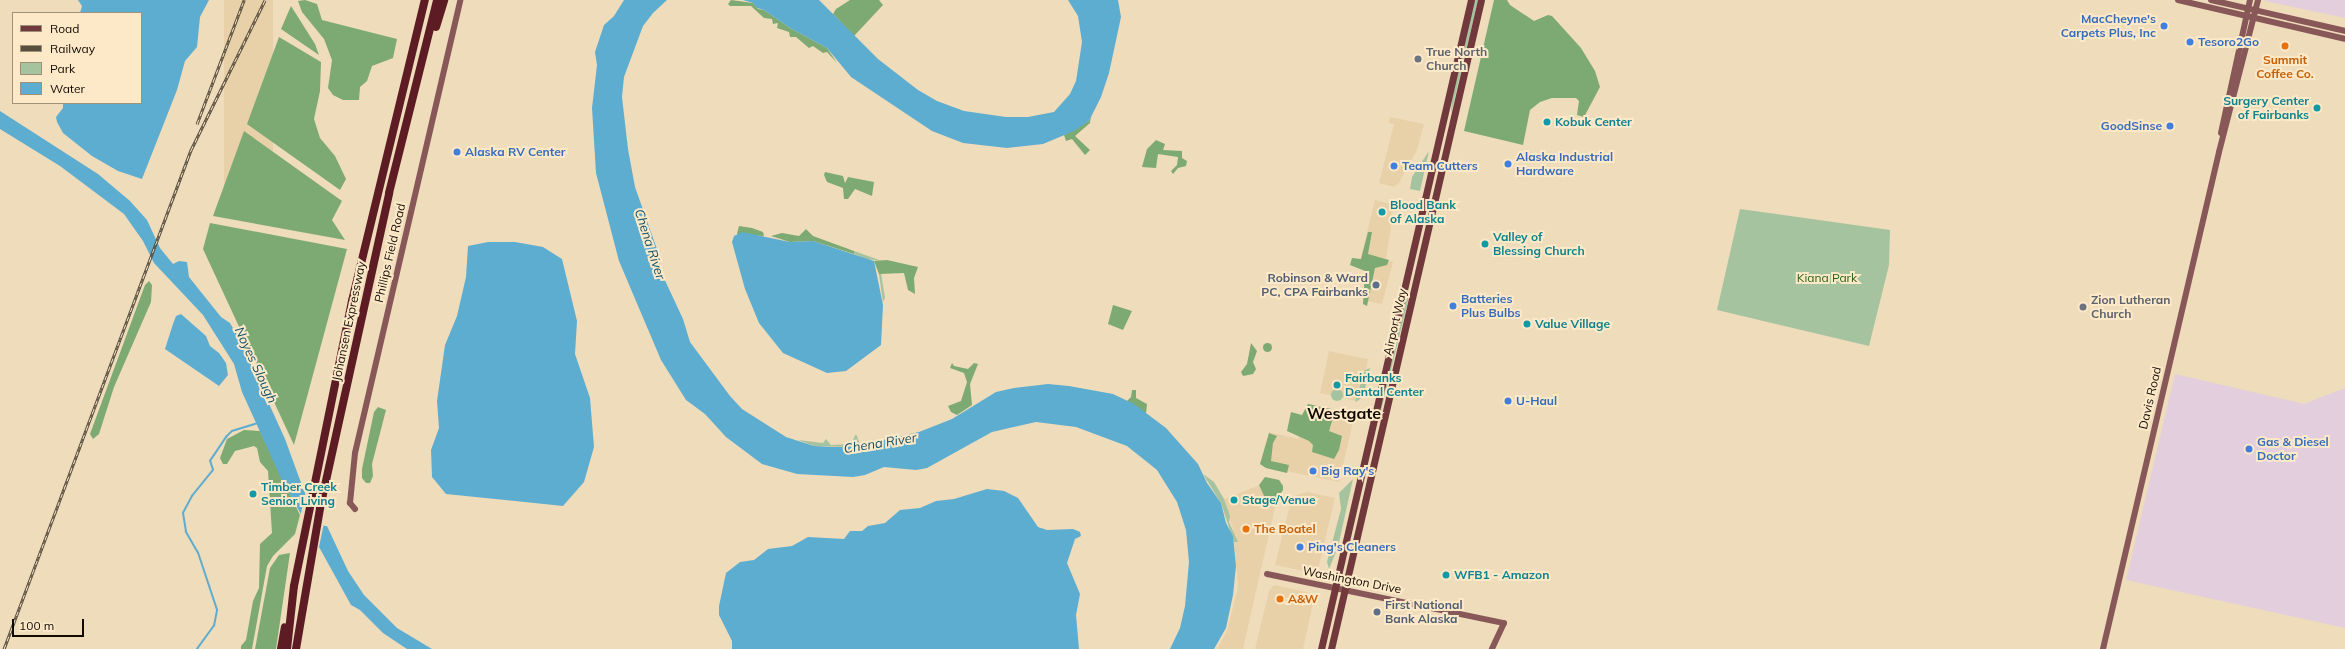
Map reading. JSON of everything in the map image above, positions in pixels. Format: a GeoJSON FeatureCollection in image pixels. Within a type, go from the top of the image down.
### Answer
{"type":"FeatureCollection","features":[{"type":"Feature","properties":{"kind":"highway"},"geometry":{"type":"LineString","coordinates":[[421,0],[422,12]]}},
{"type":"Feature","properties":{"kind":"highway","name":"Johansen Expressway"},"geometry":{"type":"LineString","coordinates":[[287,649],[289,617],[305,531],[352,301],[425,0]]}},
{"type":"Feature","properties":{"kind":"highway","name":"Johansen Expressway"},"geometry":{"type":"LineString","coordinates":[[296,649],[312,543],[389,193],[437,0]]}},
{"type":"Feature","properties":{"kind":"highway"},"geometry":{"type":"LineString","coordinates":[[421,69],[444,0]]}},
{"type":"Feature","properties":{"kind":"highway"},"geometry":{"type":"LineString","coordinates":[[281,649],[284,628],[289,617]]}},
{"type":"Feature","properties":{"kind":"main road","name":"Airport Way"},"geometry":{"type":"LineString","coordinates":[[1321,649],[1471,0]]}},
{"type":"Feature","properties":{"kind":"main road","name":"Airport Way"},"geometry":{"type":"LineString","coordinates":[[1331,649],[1481,0]]}},
{"type":"Feature","properties":{"kind":"street","name":"Phillips Field Road"},"geometry":{"type":"LineString","coordinates":[[355,509],[350,504],[355,453],[460,0]]}},
{"type":"Feature","properties":{"kind":"street"},"geometry":{"type":"LineString","coordinates":[[2178,0],[2345,39]]}},
{"type":"Feature","properties":{"kind":"street"},"geometry":{"type":"LineString","coordinates":[[2211,0],[2345,31]]}},
{"type":"Feature","properties":{"kind":"street","name":"Davis Road"},"geometry":{"type":"LineString","coordinates":[[2219,152],[2223,121],[2250,0]]}},
{"type":"Feature","properties":{"kind":"street","name":"Davis Road"},"geometry":{"type":"LineString","coordinates":[[2103,649],[2219,152],[2258,0]]}},
{"type":"Feature","properties":{"kind":"street","name":"Washington Drive"},"geometry":{"type":"LineString","coordinates":[[1267,574],[1504,623],[1492,649]]}},
{"type":"Feature","properties":{"kind":"shaded area"},"geometry":{"type":"Polygon","coordinates":[[[224,0],[273,0],[273,209],[224,209],[224,0]]]}},
{"type":"Feature","properties":{"kind":"shaded area"},"geometry":{"type":"Polygon","coordinates":[[[2265,0],[2345,0],[2345,18],[2265,1],[2265,0]]]}},
{"type":"Feature","properties":{"kind":"shaded area"},"geometry":{"type":"Polygon","coordinates":[[[1390,117],[1424,124],[1417,150],[1399,183],[1394,187],[1379,183],[1394,124],[1389,123],[1390,117]]]}},
{"type":"Feature","properties":{"kind":"shaded area"},"geometry":{"type":"Polygon","coordinates":[[[1375,200],[1391,204],[1392,220],[1386,260],[1393,262],[1382,304],[1366,301],[1374,260],[1361,257],[1375,200]]]}},
{"type":"Feature","properties":{"kind":"shaded area"},"geometry":{"type":"Polygon","coordinates":[[[1329,351],[1368,359],[1359,401],[1320,393],[1329,351]]]}},
{"type":"Feature","properties":{"kind":"shaded area"},"geometry":{"type":"Polygon","coordinates":[[[2175,374],[2304,404],[2345,388],[2345,628],[2126,580],[2175,374]]]}},
{"type":"Feature","properties":{"kind":"shaded area"},"geometry":{"type":"Polygon","coordinates":[[[1307,406],[1354,418],[1339,482],[1262,466],[1269,432],[1298,439],[1307,406]]]}},
{"type":"Feature","properties":{"kind":"shaded area"},"geometry":{"type":"Polygon","coordinates":[[[1272,480],[1281,481],[1243,649],[1217,649],[1227,631],[1238,587],[1233,528],[1222,500],[1272,480]]]}},
{"type":"Feature","properties":{"kind":"shaded area"},"geometry":{"type":"Polygon","coordinates":[[[1307,492],[1335,498],[1317,574],[1275,565],[1291,501],[1297,495],[1307,492]]]}},
{"type":"Feature","properties":{"kind":"shaded area"},"geometry":{"type":"Polygon","coordinates":[[[1274,585],[1315,594],[1303,649],[1255,649],[1269,591],[1274,585]]]}},
{"type":"Feature","properties":{"kind":"green space"},"geometry":{"type":"Polygon","coordinates":[[[305,0],[317,4],[322,20],[397,39],[393,58],[372,66],[367,81],[360,87],[359,100],[343,100],[333,95],[328,88],[332,60],[324,39],[302,12],[298,1],[305,0]]]}},
{"type":"Feature","properties":{"kind":"green space"},"geometry":{"type":"Polygon","coordinates":[[[731,0],[753,3],[758,9],[764,10],[790,28],[827,48],[837,63],[827,52],[823,53],[813,46],[809,48],[796,37],[790,37],[789,32],[777,28],[778,23],[773,24],[772,19],[764,18],[751,6],[730,6],[728,4],[731,0]]]}},
{"type":"Feature","properties":{"kind":"green space"},"geometry":{"type":"Polygon","coordinates":[[[850,0],[879,0],[883,5],[854,36],[833,14],[836,9],[850,0]]]}},
{"type":"Feature","properties":{"kind":"green space"},"geometry":{"type":"Polygon","coordinates":[[[1474,0],[1478,0],[1451,114],[1452,96],[1474,0]]]}},
{"type":"Feature","properties":{"kind":"green space"},"geometry":{"type":"Polygon","coordinates":[[[1494,0],[1507,0],[1510,5],[1534,21],[1548,15],[1552,16],[1581,48],[1595,71],[1600,87],[1584,117],[1577,115],[1579,101],[1576,98],[1552,98],[1540,102],[1530,110],[1523,145],[1464,131],[1494,0]]]}},
{"type":"Feature","properties":{"kind":"green space"},"geometry":{"type":"Polygon","coordinates":[[[291,6],[315,44],[319,55],[281,29],[291,6]]]}},
{"type":"Feature","properties":{"kind":"green space"},"geometry":{"type":"Polygon","coordinates":[[[279,37],[321,62],[320,91],[314,119],[320,138],[335,156],[346,179],[340,190],[247,124],[279,37]]]}},
{"type":"Feature","properties":{"kind":"green space"},"geometry":{"type":"Polygon","coordinates":[[[1091,115],[1090,123],[1075,136],[1090,150],[1085,155],[1072,139],[1066,141],[1064,135],[1089,121],[1091,115]]]}},
{"type":"Feature","properties":{"kind":"green space"},"geometry":{"type":"Polygon","coordinates":[[[244,131],[342,201],[332,220],[345,240],[213,216],[244,131]]]}},
{"type":"Feature","properties":{"kind":"green space"},"geometry":{"type":"Polygon","coordinates":[[[1156,140],[1165,144],[1163,150],[1182,151],[1182,158],[1187,161],[1186,166],[1178,168],[1173,174],[1171,171],[1177,165],[1178,157],[1158,154],[1156,168],[1142,167],[1147,149],[1156,140]]]}},
{"type":"Feature","properties":{"kind":"green space"},"geometry":{"type":"Polygon","coordinates":[[[1429,151],[1420,191],[1410,189],[1412,177],[1429,151]]]}},
{"type":"Feature","properties":{"kind":"green space"},"geometry":{"type":"Polygon","coordinates":[[[825,172],[843,176],[845,183],[848,177],[874,182],[872,196],[855,189],[848,199],[844,199],[843,188],[827,182],[824,175],[825,172]]]}},
{"type":"Feature","properties":{"kind":"green space","name":"Kiana Park"},"geometry":{"type":"Polygon","coordinates":[[[1740,209],[1890,230],[1889,265],[1869,346],[1717,310],[1740,209]]]}},
{"type":"Feature","properties":{"kind":"green space"},"geometry":{"type":"Polygon","coordinates":[[[210,223],[347,249],[294,445],[203,249],[210,223]]]}},
{"type":"Feature","properties":{"kind":"green space"},"geometry":{"type":"Polygon","coordinates":[[[739,226],[752,228],[763,232],[764,236],[737,234],[739,226]]]}},
{"type":"Feature","properties":{"kind":"green space"},"geometry":{"type":"Polygon","coordinates":[[[806,229],[813,236],[854,251],[854,254],[813,241],[790,242],[771,236],[782,233],[799,236],[806,229]]]}},
{"type":"Feature","properties":{"kind":"green space"},"geometry":{"type":"Polygon","coordinates":[[[1368,232],[1372,232],[1368,254],[1389,260],[1387,265],[1375,268],[1367,306],[1363,304],[1365,271],[1350,265],[1352,258],[1361,259],[1368,232]]]}},
{"type":"Feature","properties":{"kind":"green space"},"geometry":{"type":"Polygon","coordinates":[[[854,251],[882,261],[866,259],[854,254],[854,251]]]}},
{"type":"Feature","properties":{"kind":"green space"},"geometry":{"type":"Polygon","coordinates":[[[887,260],[918,267],[914,278],[915,294],[908,290],[904,273],[879,274],[874,261],[887,260]]]}},
{"type":"Feature","properties":{"kind":"green space"},"geometry":{"type":"Polygon","coordinates":[[[881,273],[885,298],[883,302],[879,274],[881,273]]]}},
{"type":"Feature","properties":{"kind":"green space"},"geometry":{"type":"Polygon","coordinates":[[[149,281],[152,285],[151,302],[114,387],[99,434],[93,439],[90,434],[145,285],[149,281]]]}},
{"type":"Feature","properties":{"kind":"green space"},"geometry":{"type":"Polygon","coordinates":[[[1408,289],[1408,301],[1378,423],[1381,403],[1408,289]]]}},
{"type":"Feature","properties":{"kind":"green space"},"geometry":{"type":"Polygon","coordinates":[[[1113,305],[1132,311],[1123,330],[1108,324],[1113,305]]]}},
{"type":"Feature","properties":{"kind":"green space"},"geometry":{"type":"Polygon","coordinates":[[[1251,343],[1257,351],[1253,362],[1256,369],[1253,374],[1243,376],[1241,372],[1247,364],[1251,343]]]}},
{"type":"Feature","properties":{"kind":"green space"},"geometry":{"type":"Polygon","coordinates":[[[1265,343],[1269,343],[1271,347],[1269,351],[1265,351],[1263,349],[1263,345],[1265,343]]]}},
{"type":"Feature","properties":{"kind":"green space"},"geometry":{"type":"Polygon","coordinates":[[[952,363],[954,366],[968,369],[974,363],[978,364],[970,384],[972,405],[957,415],[951,412],[948,406],[961,401],[967,382],[964,373],[950,368],[952,363]]]}},
{"type":"Feature","properties":{"kind":"green space"},"geometry":{"type":"Polygon","coordinates":[[[1370,368],[1363,397],[1355,402],[1365,370],[1370,368]]]}},
{"type":"Feature","properties":{"kind":"green space"},"geometry":{"type":"Polygon","coordinates":[[[1335,389],[1339,389],[1343,395],[1339,401],[1335,401],[1331,397],[1331,393],[1335,389]]]}},
{"type":"Feature","properties":{"kind":"green space"},"geometry":{"type":"Polygon","coordinates":[[[1132,390],[1136,390],[1136,398],[1147,404],[1146,414],[1127,401],[1131,397],[1132,390]]]}},
{"type":"Feature","properties":{"kind":"green space"},"geometry":{"type":"Polygon","coordinates":[[[1308,404],[1331,409],[1325,413],[1333,418],[1329,431],[1342,436],[1339,450],[1334,459],[1312,452],[1313,445],[1309,441],[1287,431],[1291,412],[1302,415],[1308,404]]]}},
{"type":"Feature","properties":{"kind":"green space"},"geometry":{"type":"Polygon","coordinates":[[[378,407],[386,410],[372,464],[373,476],[370,483],[366,483],[362,478],[362,469],[374,412],[378,407]]]}},
{"type":"Feature","properties":{"kind":"green space"},"geometry":{"type":"Polygon","coordinates":[[[244,430],[260,431],[300,515],[295,534],[273,556],[267,566],[252,649],[241,649],[241,646],[246,640],[253,601],[259,588],[260,544],[272,533],[268,471],[260,462],[257,448],[254,446],[235,451],[227,464],[223,464],[220,458],[227,439],[244,430]]]}},
{"type":"Feature","properties":{"kind":"green space"},"geometry":{"type":"Polygon","coordinates":[[[1269,433],[1277,436],[1273,443],[1271,461],[1289,465],[1287,473],[1266,468],[1260,464],[1269,433]]]}},
{"type":"Feature","properties":{"kind":"green space"},"geometry":{"type":"Polygon","coordinates":[[[856,434],[860,444],[851,447],[814,446],[798,440],[823,443],[826,439],[831,445],[851,444],[856,434]]]}},
{"type":"Feature","properties":{"kind":"green space"},"geometry":{"type":"Polygon","coordinates":[[[1203,474],[1214,482],[1224,499],[1230,516],[1229,522],[1238,542],[1234,542],[1221,503],[1203,474]]]}},
{"type":"Feature","properties":{"kind":"green space"},"geometry":{"type":"Polygon","coordinates":[[[1265,477],[1279,480],[1283,486],[1283,490],[1274,504],[1264,503],[1265,498],[1259,485],[1265,477]]]}},
{"type":"Feature","properties":{"kind":"green space"},"geometry":{"type":"Polygon","coordinates":[[[1353,479],[1338,547],[1329,569],[1327,562],[1341,509],[1339,493],[1353,479]]]}},
{"type":"Feature","properties":{"kind":"green space"},"geometry":{"type":"Polygon","coordinates":[[[290,553],[276,649],[255,649],[270,568],[279,555],[290,553]]]}},
{"type":"Feature","properties":{"kind":"water"},"geometry":{"type":"Polygon","coordinates":[[[78,0],[209,0],[200,17],[197,47],[185,61],[177,90],[142,179],[118,171],[92,156],[63,133],[57,122],[56,117],[63,108],[63,104],[142,104],[142,12],[80,12],[82,6],[78,0]]]}},
{"type":"Feature","properties":{"kind":"water","name":"Chena River"},"geometry":{"type":"Polygon","coordinates":[[[624,0],[667,0],[653,13],[643,26],[624,77],[622,97],[628,149],[635,187],[658,252],[662,274],[683,319],[690,342],[730,396],[742,409],[786,437],[814,446],[833,447],[851,447],[919,432],[952,419],[996,392],[1014,388],[1048,384],[1069,386],[1113,394],[1134,404],[1166,428],[1198,464],[1207,483],[1221,503],[1226,523],[1233,536],[1236,566],[1233,595],[1226,628],[1214,649],[1170,649],[1180,628],[1185,606],[1189,562],[1186,530],[1177,502],[1157,470],[1127,446],[1076,427],[1036,422],[992,432],[927,468],[916,470],[884,467],[865,475],[853,477],[797,474],[762,464],[726,437],[705,414],[686,400],[661,360],[619,261],[596,173],[592,108],[597,65],[595,52],[604,25],[614,16],[624,0]]]}},
{"type":"Feature","properties":{"kind":"water"},"geometry":{"type":"Polygon","coordinates":[[[743,0],[819,0],[878,59],[918,90],[937,101],[964,111],[1006,117],[1028,117],[1054,112],[1070,94],[1076,81],[1082,42],[1078,16],[1068,0],[1118,0],[1121,17],[1109,73],[1101,97],[1089,121],[1074,131],[1043,144],[1007,148],[963,143],[932,131],[851,77],[827,48],[790,28],[764,10],[757,8],[753,3],[743,0]]]}},
{"type":"Feature","properties":{"kind":"water"},"geometry":{"type":"Polygon","coordinates":[[[0,111],[98,174],[130,201],[147,220],[160,248],[173,264],[179,261],[187,262],[189,277],[221,317],[230,323],[240,340],[285,439],[304,491],[324,526],[327,526],[348,571],[364,595],[397,628],[432,649],[407,649],[383,633],[360,610],[351,605],[281,478],[242,392],[234,364],[203,315],[154,263],[143,241],[124,214],[60,166],[0,129],[0,111]]]}},
{"type":"Feature","properties":{"kind":"water"},"geometry":{"type":"Polygon","coordinates":[[[742,232],[790,242],[813,241],[874,261],[883,305],[881,345],[846,371],[827,373],[783,353],[759,323],[745,289],[732,242],[734,236],[742,232]]]}},
{"type":"Feature","properties":{"kind":"water"},"geometry":{"type":"Polygon","coordinates":[[[488,242],[515,242],[543,247],[562,259],[577,321],[575,354],[590,398],[594,447],[584,482],[563,506],[446,494],[432,477],[431,450],[439,428],[437,401],[445,345],[457,316],[466,277],[468,246],[488,242]]]}},
{"type":"Feature","properties":{"kind":"water"},"geometry":{"type":"Polygon","coordinates":[[[181,314],[206,336],[210,346],[219,353],[226,363],[228,375],[219,386],[165,349],[176,316],[181,314]]]}},
{"type":"Feature","properties":{"kind":"water"},"geometry":{"type":"Polygon","coordinates":[[[987,489],[1004,491],[1018,498],[1038,527],[1047,530],[1073,529],[1080,532],[1081,536],[1075,539],[1067,563],[1080,594],[1076,615],[1079,649],[732,649],[732,641],[719,615],[719,606],[726,573],[740,562],[754,560],[768,549],[792,546],[808,537],[844,539],[850,531],[862,531],[868,526],[885,523],[900,510],[920,508],[936,501],[954,499],[987,489]]]}},
{"type":"Feature","properties":{"kind":"pier"},"geometry":{"type":"Polygon","coordinates":[[[306,490],[324,523],[318,552],[300,518],[306,490]]]}},
{"type":"Feature","properties":{"kind":"waterway"},"geometry":{"type":"LineString","coordinates":[[197,649],[214,626],[217,610],[198,553],[186,532],[183,513],[192,496],[213,470],[210,461],[226,437],[232,431],[259,423]]}},
{"type":"Feature","properties":{"kind":"railway"},"geometry":{"type":"LineString","coordinates":[[197,124],[244,0]]}},
{"type":"Feature","properties":{"kind":"railway"},"geometry":{"type":"LineString","coordinates":[[4,649],[191,150],[265,0]]}},
{"type":"Feature","properties":{"kind":"place","name":"MacCheyne's Carpets Plus, Inc"},"geometry":{"type":"Point","coordinates":[2164,26]}},
{"type":"Feature","properties":{"kind":"place","name":"Tesoro2Go"},"geometry":{"type":"Point","coordinates":[2190,42]}},
{"type":"Feature","properties":{"kind":"place","name":"Summit Coffee Co."},"geometry":{"type":"Point","coordinates":[2285,46]}},
{"type":"Feature","properties":{"kind":"place","name":"True North Church"},"geometry":{"type":"Point","coordinates":[1418,59]}},
{"type":"Feature","properties":{"kind":"place","name":"Surgery Center of Fairbanks"},"geometry":{"type":"Point","coordinates":[2317,108]}},
{"type":"Feature","properties":{"kind":"place","name":"Kobuk Center"},"geometry":{"type":"Point","coordinates":[1547,122]}},
{"type":"Feature","properties":{"kind":"place","name":"GoodSinse"},"geometry":{"type":"Point","coordinates":[2170,126]}},
{"type":"Feature","properties":{"kind":"place","name":"Alaska RV Center"},"geometry":{"type":"Point","coordinates":[457,152]}},
{"type":"Feature","properties":{"kind":"place","name":"Alaska Industrial Hardware"},"geometry":{"type":"Point","coordinates":[1508,164]}},
{"type":"Feature","properties":{"kind":"place","name":"Team Cutters"},"geometry":{"type":"Point","coordinates":[1394,166]}},
{"type":"Feature","properties":{"kind":"place","name":"Blood Bank of Alaska"},"geometry":{"type":"Point","coordinates":[1382,212]}},
{"type":"Feature","properties":{"kind":"place","name":"Valley of Blessing Church"},"geometry":{"type":"Point","coordinates":[1485,244]}},
{"type":"Feature","properties":{"kind":"place","name":"Robinson & Ward PC, CPA Fairbanks"},"geometry":{"type":"Point","coordinates":[1376,285]}},
{"type":"Feature","properties":{"kind":"place","name":"Batteries Plus Bulbs"},"geometry":{"type":"Point","coordinates":[1453,306]}},
{"type":"Feature","properties":{"kind":"place","name":"Zion Lutheran Church"},"geometry":{"type":"Point","coordinates":[2083,307]}},
{"type":"Feature","properties":{"kind":"place","name":"Value Village"},"geometry":{"type":"Point","coordinates":[1527,324]}},
{"type":"Feature","properties":{"kind":"place","name":"Fairbanks Dental Center"},"geometry":{"type":"Point","coordinates":[1337,385]}},
{"type":"Feature","properties":{"kind":"place","name":"U-Haul"},"geometry":{"type":"Point","coordinates":[1508,401]}},
{"type":"Feature","properties":{"kind":"place","name":"Gas & Diesel Doctor"},"geometry":{"type":"Point","coordinates":[2249,449]}},
{"type":"Feature","properties":{"kind":"place","name":"Big Ray's"},"geometry":{"type":"Point","coordinates":[1313,471]}},
{"type":"Feature","properties":{"kind":"place","name":"Timber Creek Senior Living"},"geometry":{"type":"Point","coordinates":[253,494]}},
{"type":"Feature","properties":{"kind":"place","name":"Stage/Venue"},"geometry":{"type":"Point","coordinates":[1234,500]}},
{"type":"Feature","properties":{"kind":"place","name":"The Boatel"},"geometry":{"type":"Point","coordinates":[1246,529]}},
{"type":"Feature","properties":{"kind":"place","name":"Ping's Cleaners"},"geometry":{"type":"Point","coordinates":[1300,547]}},
{"type":"Feature","properties":{"kind":"place","name":"WFB1 - Amazon"},"geometry":{"type":"Point","coordinates":[1446,575]}},
{"type":"Feature","properties":{"kind":"place","name":"A&W"},"geometry":{"type":"Point","coordinates":[1280,599]}},
{"type":"Feature","properties":{"kind":"place","name":"First National Bank Alaska"},"geometry":{"type":"Point","coordinates":[1377,612]}},
{"type":"Feature","properties":{"kind":"district","name":"Westgate"},"geometry":{"type":"Point","coordinates":[1344,413]}},
{"type":"Feature","properties":{"kind":"water label","name":"Noyes Slough"},"geometry":{"type":"Point","coordinates":[256,365]}}]}
